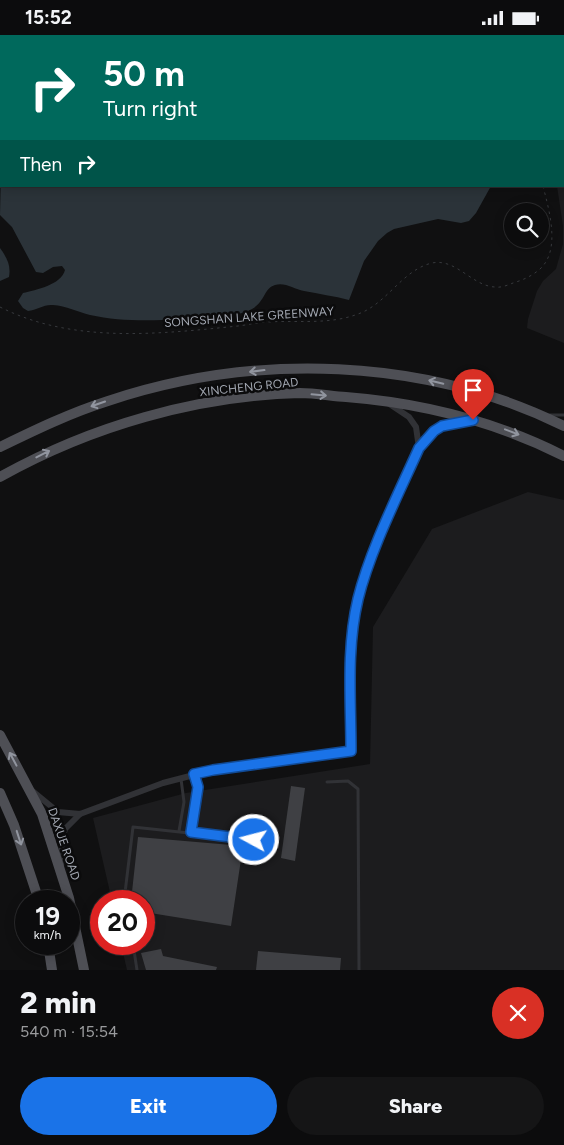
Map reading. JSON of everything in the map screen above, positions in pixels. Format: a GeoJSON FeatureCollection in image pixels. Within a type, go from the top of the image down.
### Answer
{"type":"FeatureCollection","features":[{"type":"Feature","properties":{"kind":"main road","name":"XINCHENG ROAD"},"geometry":{"type":"LineString","coordinates":[[0,447],[42,427],[110,400],[181,381],[273,369],[334,369],[424,379],[470,389],[564,426]]}},
{"type":"Feature","properties":{"kind":"main road","name":"XINCHENG ROAD"},"geometry":{"type":"LineString","coordinates":[[0,477],[54,449],[97,432],[149,416],[201,404],[256,396],[302,393],[405,403],[473,420],[532,440],[564,456]]}},
{"type":"Feature","properties":{"kind":"main road","name":"DAXUE ROAD"},"geometry":{"type":"LineString","coordinates":[[0,735],[42,814],[69,898],[84,970]]}},
{"type":"Feature","properties":{"kind":"main road"},"geometry":{"type":"LineString","coordinates":[[0,793],[14,825],[35,890]]}},
{"type":"Feature","properties":{"kind":"main road"},"geometry":{"type":"LineString","coordinates":[[50,955],[52,970]]}},
{"type":"Feature","properties":{"kind":"street"},"geometry":{"type":"LineString","coordinates":[[384,401],[409,417],[416,427],[419,448]]}},
{"type":"Feature","properties":{"kind":"street"},"geometry":{"type":"LineString","coordinates":[[61,873],[62,840],[65,829],[80,814],[129,795],[194,774],[351,751],[351,645],[358,600],[376,548],[419,448],[434,431],[442,426],[473,420]]}},
{"type":"Feature","properties":{"kind":"street"},"geometry":{"type":"LineString","coordinates":[[27,786],[58,812],[80,814]]}},
{"type":"Feature","properties":{"kind":"lane"},"geometry":{"type":"LineString","coordinates":[[537,415],[564,415]]}},
{"type":"Feature","properties":{"kind":"lane"},"geometry":{"type":"LineString","coordinates":[[191,832],[198,787],[194,774]]}},
{"type":"Feature","properties":{"kind":"lane"},"geometry":{"type":"LineString","coordinates":[[179,831],[184,802],[181,778]]}},
{"type":"Feature","properties":{"kind":"lane"},"geometry":{"type":"LineString","coordinates":[[327,782],[348,781],[358,789],[359,970]]}},
{"type":"Feature","properties":{"kind":"lane"},"geometry":{"type":"LineString","coordinates":[[125,890],[133,827],[254,840]]}},
{"type":"Feature","properties":{"kind":"lane"},"geometry":{"type":"LineString","coordinates":[[135,955],[137,970]]}},
{"type":"Feature","properties":{"kind":"path","name":"SONGSHAN LAKE GREENWAY"},"geometry":{"type":"LineString","coordinates":[[0,307],[38,323],[85,332],[136,334],[268,322],[321,321],[350,317],[371,309],[412,274],[432,263],[448,264],[483,284],[498,287],[530,277],[542,267],[550,255],[552,236],[543,187]]}},
{"type":"Feature","properties":{"kind":"shaded area"},"geometry":{"type":"Polygon","coordinates":[[[1,187],[490,187],[476,213],[469,221],[461,223],[438,219],[394,229],[387,233],[378,241],[364,261],[349,300],[279,284],[271,287],[260,303],[252,309],[234,315],[209,318],[117,319],[85,314],[53,305],[28,311],[18,301],[23,293],[53,283],[63,275],[65,270],[62,266],[53,267],[43,273],[36,272],[12,227],[0,215],[1,187]]]}},
{"type":"Feature","properties":{"kind":"shaded area"},"geometry":{"type":"Polygon","coordinates":[[[557,187],[564,187],[564,343],[527,328],[537,291],[543,281],[556,269],[563,244],[563,226],[557,187]]]}},
{"type":"Feature","properties":{"kind":"shaded area"},"geometry":{"type":"Polygon","coordinates":[[[0,248],[8,262],[9,277],[0,281],[0,248]]]}},
{"type":"Feature","properties":{"kind":"shaded area"},"geometry":{"type":"Polygon","coordinates":[[[528,492],[564,500],[564,970],[127,970],[124,955],[155,955],[155,890],[109,890],[93,818],[186,793],[370,764],[373,627],[432,529],[528,492]]]}},
{"type":"Feature","properties":{"kind":"building"},"geometry":{"type":"Polygon","coordinates":[[[291,786],[305,788],[295,861],[281,858],[291,786]]]}},
{"type":"Feature","properties":{"kind":"building"},"geometry":{"type":"Polygon","coordinates":[[[138,837],[243,846],[231,926],[155,914],[155,890],[132,890],[138,837]]]}},
{"type":"Feature","properties":{"kind":"building"},"geometry":{"type":"Polygon","coordinates":[[[161,949],[163,956],[217,967],[216,970],[146,970],[142,955],[155,955],[155,950],[161,949]]]}},
{"type":"Feature","properties":{"kind":"building"},"geometry":{"type":"Polygon","coordinates":[[[258,951],[341,958],[340,970],[256,970],[258,951]]]}},
{"type":"Feature","properties":{"kind":"route"},"geometry":{"type":"LineString","coordinates":[[254,840],[191,832],[198,787],[194,774],[351,751],[351,645],[358,600],[366,573],[419,448],[434,431],[442,426],[473,420]]}}]}
